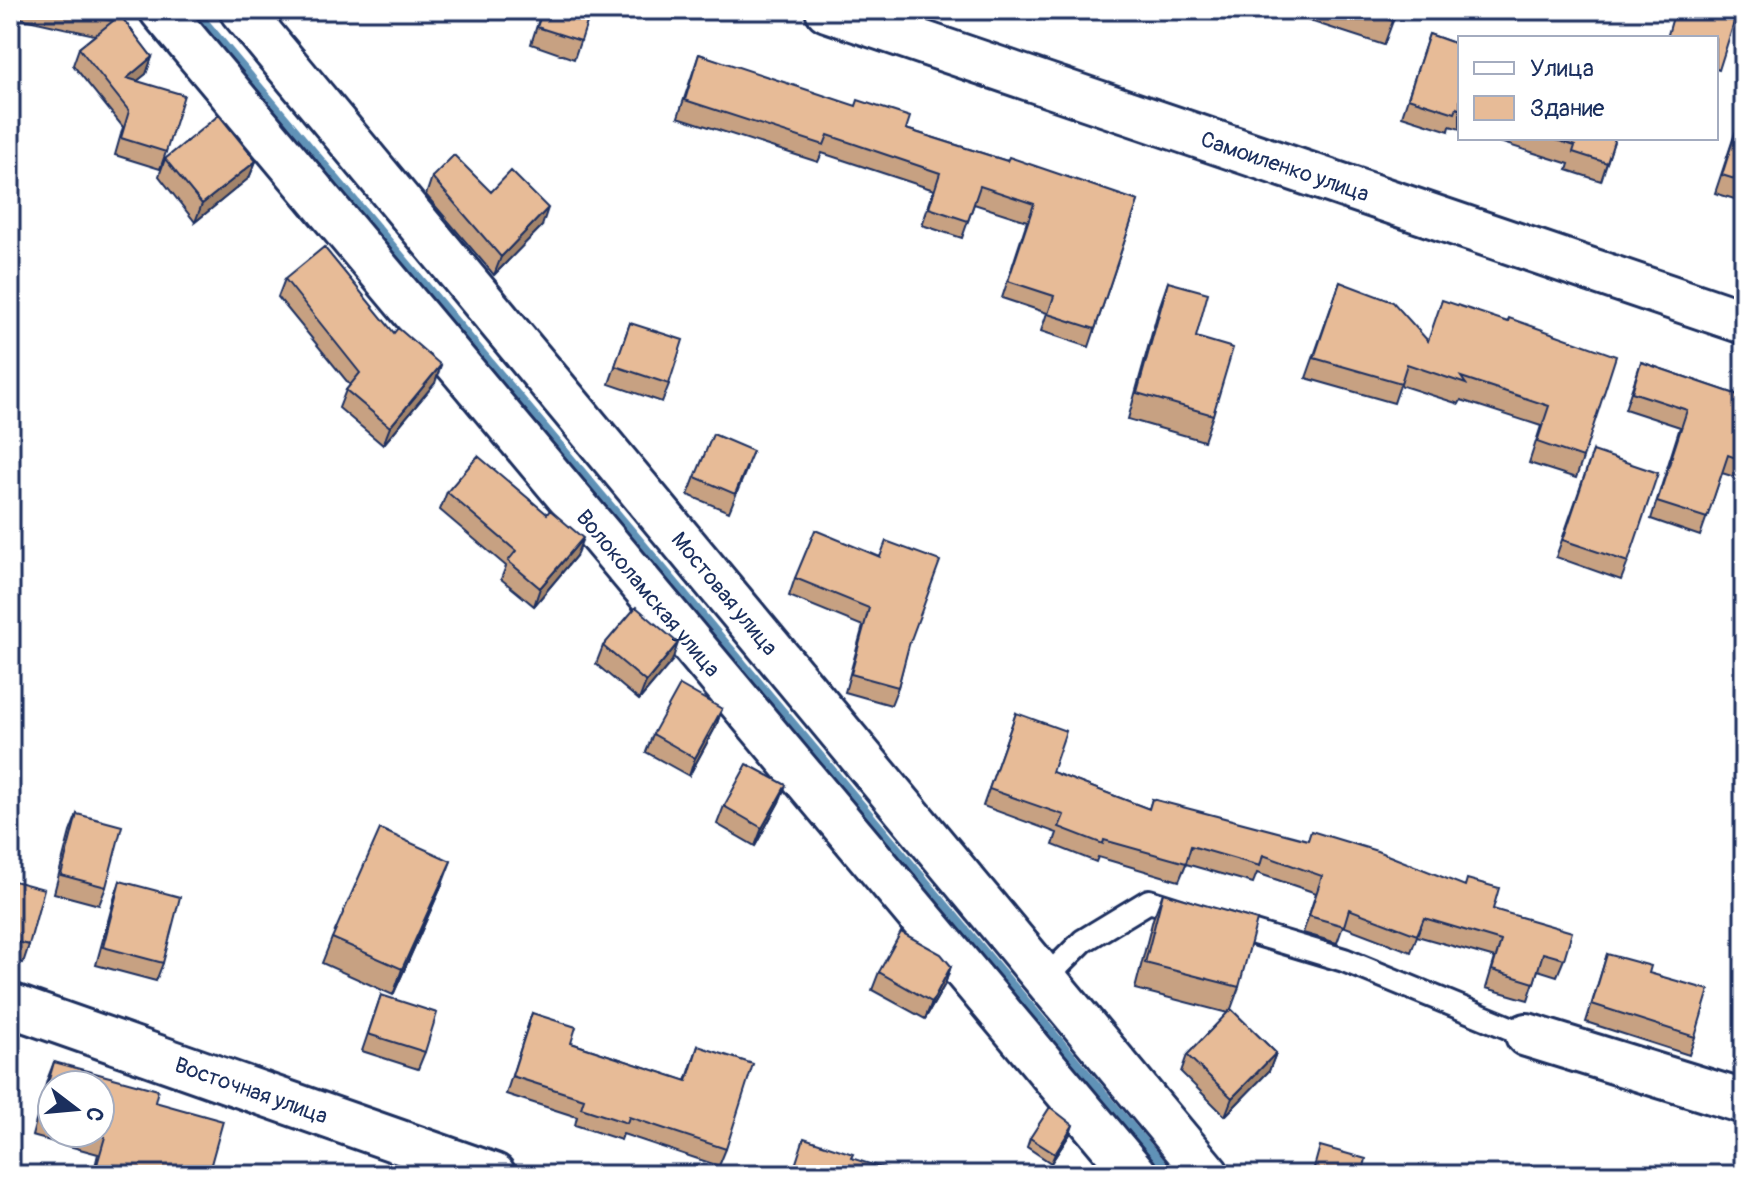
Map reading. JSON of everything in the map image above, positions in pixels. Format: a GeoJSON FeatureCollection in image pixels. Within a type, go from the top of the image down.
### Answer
{"type":"FeatureCollection","features":[{"type":"Feature","properties":{"kind":"street","name":"Волоколамская улица"},"geometry":{"type":"LineString","coordinates":[[161,10],[1136,1175]]}},
{"type":"Feature","properties":{"kind":"street","name":"Мостовая улица"},"geometry":{"type":"LineString","coordinates":[[241,10],[1208,1175]]}},
{"type":"Feature","properties":{"kind":"street","name":"Самоиленко улица"},"geometry":{"type":"LineString","coordinates":[[827,10],[1744,322]]}},
{"type":"Feature","properties":{"kind":"street","name":"Восточная улица"},"geometry":{"type":"LineString","coordinates":[[10,1005],[494,1175]]}},
{"type":"Feature","properties":{"kind":"street"},"geometry":{"type":"LineString","coordinates":[[1527,1035],[1744,1102]]}},
{"type":"Feature","properties":{"kind":"lane"},"geometry":{"type":"LineString","coordinates":[[1045,979],[1083,941],[1149,901],[1344,960],[1527,1035]]}},
{"type":"Feature","properties":{"kind":"building"},"geometry":{"type":"Polygon","coordinates":[[[64,10],[116,10],[152,57],[127,78],[184,95],[166,152],[121,138],[129,111],[79,48],[113,21],[64,10]]]}},
{"type":"Feature","properties":{"kind":"building"},"geometry":{"type":"Polygon","coordinates":[[[543,10],[591,10],[581,41],[537,27],[543,10]]]}},
{"type":"Feature","properties":{"kind":"building"},"geometry":{"type":"Polygon","coordinates":[[[1359,10],[1397,10],[1393,21],[1359,10]]]}},
{"type":"Feature","properties":{"kind":"building"},"geometry":{"type":"Polygon","coordinates":[[[1675,10],[1738,10],[1719,70],[1718,36],[1668,36],[1675,10]]]}},
{"type":"Feature","properties":{"kind":"building"},"geometry":{"type":"Polygon","coordinates":[[[1429,34],[1458,44],[1458,109],[1455,113],[1408,98],[1429,34]]]}},
{"type":"Feature","properties":{"kind":"building"},"geometry":{"type":"Polygon","coordinates":[[[699,54],[856,106],[858,100],[910,117],[906,129],[1007,161],[1009,157],[1138,201],[1095,329],[1048,314],[1054,296],[1008,281],[1034,204],[980,186],[968,221],[929,208],[940,173],[828,135],[824,145],[685,100],[699,54]]]}},
{"type":"Feature","properties":{"kind":"building"},"geometry":{"type":"Polygon","coordinates":[[[1744,106],[1744,182],[1722,175],[1744,106]]]}},
{"type":"Feature","properties":{"kind":"building"},"geometry":{"type":"Polygon","coordinates":[[[219,115],[256,161],[202,204],[165,159],[219,115]]]}},
{"type":"Feature","properties":{"kind":"building"},"geometry":{"type":"Polygon","coordinates":[[[1556,140],[1614,140],[1607,163],[1573,152],[1575,146],[1556,140]]]}},
{"type":"Feature","properties":{"kind":"building"},"geometry":{"type":"Polygon","coordinates":[[[454,155],[491,192],[511,171],[548,208],[501,257],[432,177],[454,155]]]}},
{"type":"Feature","properties":{"kind":"building"},"geometry":{"type":"Polygon","coordinates":[[[324,247],[394,333],[398,328],[441,365],[390,427],[346,390],[360,373],[285,279],[324,247]]]}},
{"type":"Feature","properties":{"kind":"building"},"geometry":{"type":"Polygon","coordinates":[[[1168,282],[1208,293],[1196,337],[1233,348],[1213,415],[1137,393],[1168,282]]]}},
{"type":"Feature","properties":{"kind":"building"},"geometry":{"type":"Polygon","coordinates":[[[1340,282],[1393,302],[1428,341],[1442,300],[1508,322],[1509,318],[1616,356],[1583,458],[1537,442],[1549,406],[1461,377],[1466,384],[1407,364],[1401,383],[1314,358],[1340,282]]]}},
{"type":"Feature","properties":{"kind":"building"},"geometry":{"type":"Polygon","coordinates":[[[630,323],[683,340],[669,384],[615,366],[630,323]]]}},
{"type":"Feature","properties":{"kind":"building"},"geometry":{"type":"Polygon","coordinates":[[[1641,362],[1744,397],[1744,461],[1728,455],[1707,518],[1657,502],[1687,410],[1632,392],[1641,362]]]}},
{"type":"Feature","properties":{"kind":"building"},"geometry":{"type":"Polygon","coordinates":[[[713,434],[753,451],[735,494],[695,477],[713,434]]]}},
{"type":"Feature","properties":{"kind":"building"},"geometry":{"type":"Polygon","coordinates":[[[1593,451],[1658,473],[1628,562],[1563,540],[1593,451]]]}},
{"type":"Feature","properties":{"kind":"building"},"geometry":{"type":"Polygon","coordinates":[[[478,456],[547,514],[550,510],[583,538],[540,588],[508,561],[516,551],[447,492],[478,456]]]}},
{"type":"Feature","properties":{"kind":"building"},"geometry":{"type":"Polygon","coordinates":[[[815,530],[880,557],[886,541],[940,561],[909,645],[898,687],[851,674],[869,608],[795,578],[815,530]]]}},
{"type":"Feature","properties":{"kind":"building"},"geometry":{"type":"Polygon","coordinates":[[[636,607],[678,643],[646,682],[603,646],[636,607]]]}},
{"type":"Feature","properties":{"kind":"building"},"geometry":{"type":"Polygon","coordinates":[[[680,685],[722,709],[695,758],[653,734],[680,685]]]}},
{"type":"Feature","properties":{"kind":"building"},"geometry":{"type":"Polygon","coordinates":[[[1016,713],[1066,731],[1052,772],[1149,809],[1152,799],[1308,840],[1311,831],[1377,851],[1465,886],[1467,879],[1499,888],[1493,909],[1572,932],[1564,959],[1543,953],[1534,983],[1492,970],[1501,941],[1424,918],[1417,935],[1349,909],[1344,926],[1309,916],[1322,876],[1263,855],[1260,866],[1191,846],[1186,863],[1104,840],[1103,844],[1059,827],[1064,815],[989,789],[1016,713]]]}},
{"type":"Feature","properties":{"kind":"building"},"geometry":{"type":"Polygon","coordinates":[[[747,764],[786,785],[762,828],[724,806],[747,764]]]}},
{"type":"Feature","properties":{"kind":"building"},"geometry":{"type":"Polygon","coordinates":[[[77,814],[122,826],[106,887],[61,875],[77,814]]]}},
{"type":"Feature","properties":{"kind":"building"},"geometry":{"type":"Polygon","coordinates":[[[380,829],[451,861],[402,969],[332,938],[380,829]]]}},
{"type":"Feature","properties":{"kind":"building"},"geometry":{"type":"Polygon","coordinates":[[[10,880],[44,889],[29,945],[10,940],[10,880]]]}},
{"type":"Feature","properties":{"kind":"building"},"geometry":{"type":"Polygon","coordinates":[[[120,881],[180,897],[163,963],[103,947],[120,881]]]}},
{"type":"Feature","properties":{"kind":"building"},"geometry":{"type":"Polygon","coordinates":[[[1163,893],[1257,920],[1239,987],[1145,963],[1163,893]]]}},
{"type":"Feature","properties":{"kind":"building"},"geometry":{"type":"Polygon","coordinates":[[[901,932],[941,954],[951,966],[932,1002],[879,972],[901,932]]]}},
{"type":"Feature","properties":{"kind":"building"},"geometry":{"type":"Polygon","coordinates":[[[1607,954],[1651,966],[1649,973],[1709,990],[1695,1037],[1592,1004],[1607,954]]]}},
{"type":"Feature","properties":{"kind":"building"},"geometry":{"type":"Polygon","coordinates":[[[381,995],[437,1013],[425,1052],[368,1034],[381,995]]]}},
{"type":"Feature","properties":{"kind":"building"},"geometry":{"type":"Polygon","coordinates":[[[1231,1009],[1276,1053],[1232,1098],[1187,1055],[1231,1009]]]}},
{"type":"Feature","properties":{"kind":"building"},"geometry":{"type":"Polygon","coordinates":[[[532,1013],[576,1027],[571,1043],[687,1081],[698,1046],[753,1064],[726,1149],[629,1117],[627,1123],[581,1108],[584,1099],[512,1076],[532,1013]]]}},
{"type":"Feature","properties":{"kind":"building"},"geometry":{"type":"Polygon","coordinates":[[[54,1062],[80,1069],[52,1069],[54,1062]]]}},
{"type":"Feature","properties":{"kind":"building"},"geometry":{"type":"Polygon","coordinates":[[[116,1079],[158,1090],[155,1102],[223,1121],[208,1175],[94,1175],[102,1149],[116,1149],[116,1079]]]}},
{"type":"Feature","properties":{"kind":"building"},"geometry":{"type":"Polygon","coordinates":[[[10,1091],[18,1093],[10,1124],[10,1091]]]}},
{"type":"Feature","properties":{"kind":"building"},"geometry":{"type":"Polygon","coordinates":[[[1050,1107],[1073,1125],[1055,1154],[1030,1138],[1050,1107]]]}},
{"type":"Feature","properties":{"kind":"building"},"geometry":{"type":"Polygon","coordinates":[[[804,1138],[853,1154],[851,1158],[904,1175],[792,1175],[804,1138]]]}},
{"type":"Feature","properties":{"kind":"building"},"geometry":{"type":"Polygon","coordinates":[[[1320,1146],[1366,1159],[1362,1175],[1312,1175],[1320,1146]]]}},
{"type":"Feature","properties":{"kind":"waterway"},"geometry":{"type":"LineString","coordinates":[[193,10],[1170,1175]]}}]}
